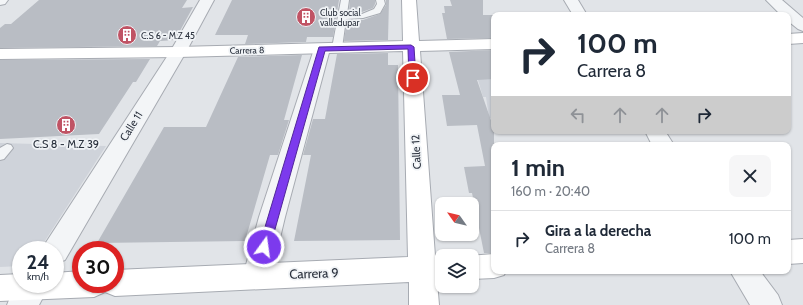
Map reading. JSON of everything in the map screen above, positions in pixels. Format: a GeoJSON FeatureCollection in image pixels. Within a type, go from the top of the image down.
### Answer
{"type":"FeatureCollection","features":[{"type":"Feature","properties":{"kind":"street","name":"Calle 11"},"geometry":{"type":"LineString","coordinates":[[62,241],[178,52],[207,0]]}},
{"type":"Feature","properties":{"kind":"street","name":"Calle 12"},"geometry":{"type":"LineString","coordinates":[[409,0],[411,47],[432,268],[424,305]]}},
{"type":"Feature","properties":{"kind":"street"},"geometry":{"type":"LineString","coordinates":[[571,0],[578,12]]}},
{"type":"Feature","properties":{"kind":"street"},"geometry":{"type":"LineString","coordinates":[[773,0],[787,12]]}},
{"type":"Feature","properties":{"kind":"street"},"geometry":{"type":"LineString","coordinates":[[791,16],[803,26]]}},
{"type":"Feature","properties":{"kind":"street"},"geometry":{"type":"LineString","coordinates":[[791,39],[803,38]]}},
{"type":"Feature","properties":{"kind":"street","name":"Carrera 8"},"geometry":{"type":"LineString","coordinates":[[0,54],[178,52],[491,44]]}},
{"type":"Feature","properties":{"kind":"street"},"geometry":{"type":"LineString","coordinates":[[257,276],[272,217],[330,48]]}},
{"type":"Feature","properties":{"kind":"street"},"geometry":{"type":"LineString","coordinates":[[791,252],[803,251]]}},
{"type":"Feature","properties":{"kind":"street"},"geometry":{"type":"LineString","coordinates":[[479,267],[491,266]]}},
{"type":"Feature","properties":{"kind":"street","name":"Carrera 9"},"geometry":{"type":"LineString","coordinates":[[124,283],[432,268]]}},
{"type":"Feature","properties":{"kind":"street"},"geometry":{"type":"LineString","coordinates":[[746,274],[767,305]]}},
{"type":"Feature","properties":{"kind":"street"},"geometry":{"type":"LineString","coordinates":[[0,288],[12,290]]}},
{"type":"Feature","properties":{"kind":"lane"},"geometry":{"type":"LineString","coordinates":[[330,48],[342,17],[345,0]]}},
{"type":"Feature","properties":{"kind":"lane"},"geometry":{"type":"LineString","coordinates":[[342,17],[362,16],[377,11],[381,4],[380,0]]}},
{"type":"Feature","properties":{"kind":"shaded area"},"geometry":{"type":"Polygon","coordinates":[[[491,55],[491,118],[489,118],[486,97],[483,97],[471,56],[491,55]]]}},
{"type":"Feature","properties":{"kind":"shaded area"},"geometry":{"type":"Polygon","coordinates":[[[0,143],[106,146],[45,241],[12,241],[12,266],[0,267],[0,143]]]}},
{"type":"Feature","properties":{"kind":"building"},"geometry":{"type":"Polygon","coordinates":[[[39,0],[187,0],[182,8],[193,7],[175,40],[160,41],[157,46],[0,48],[0,28],[5,24],[11,24],[39,0]]]}},
{"type":"Feature","properties":{"kind":"building","name":"Club social valledupar"},"geometry":{"type":"Polygon","coordinates":[[[232,0],[339,0],[333,37],[307,37],[306,42],[245,44],[248,35],[215,35],[232,0]]]}},
{"type":"Feature","properties":{"kind":"building"},"geometry":{"type":"Polygon","coordinates":[[[350,0],[375,0],[375,4],[373,8],[362,12],[349,12],[350,0]]]}},
{"type":"Feature","properties":{"kind":"building"},"geometry":{"type":"Polygon","coordinates":[[[386,0],[389,0],[388,40],[344,41],[347,20],[363,20],[380,14],[386,5],[386,0]]]}},
{"type":"Feature","properties":{"kind":"building"},"geometry":{"type":"Polygon","coordinates":[[[450,0],[483,0],[483,15],[491,15],[491,38],[447,39],[442,13],[445,13],[444,6],[452,6],[450,0]]]}},
{"type":"Feature","properties":{"kind":"building"},"geometry":{"type":"Polygon","coordinates":[[[491,50],[491,79],[477,80],[491,120],[491,134],[494,134],[494,142],[491,142],[491,253],[484,253],[479,228],[479,197],[473,197],[472,193],[469,193],[464,167],[485,166],[477,125],[447,126],[442,95],[460,95],[449,52],[491,50]]]}},
{"type":"Feature","properties":{"kind":"building"},"geometry":{"type":"Polygon","coordinates":[[[388,53],[388,65],[398,65],[400,240],[294,241],[311,155],[303,155],[313,119],[325,119],[337,54],[388,53]]]}},
{"type":"Feature","properties":{"kind":"building"},"geometry":{"type":"Polygon","coordinates":[[[302,55],[284,120],[289,120],[278,155],[270,155],[245,241],[124,243],[124,241],[98,241],[164,127],[206,127],[238,57],[302,55]]]}},
{"type":"Feature","properties":{"kind":"building"},"geometry":{"type":"Polygon","coordinates":[[[150,59],[136,82],[133,82],[99,134],[0,139],[0,60],[150,59]]]}},
{"type":"Feature","properties":{"kind":"place","name":"Club social valledupar"},"geometry":{"type":"Point","coordinates":[306,17]}},
{"type":"Feature","properties":{"kind":"place","name":"C.S 6 - M.Z 45"},"geometry":{"type":"Point","coordinates":[127,35]}},
{"type":"Feature","properties":{"kind":"place","name":"C.S 8 - M.Z 39"},"geometry":{"type":"Point","coordinates":[66,125]}},
{"type":"Feature","properties":{"kind":"route"},"geometry":{"type":"LineString","coordinates":[[264,247],[322,49],[411,47],[413,78]]}}]}
